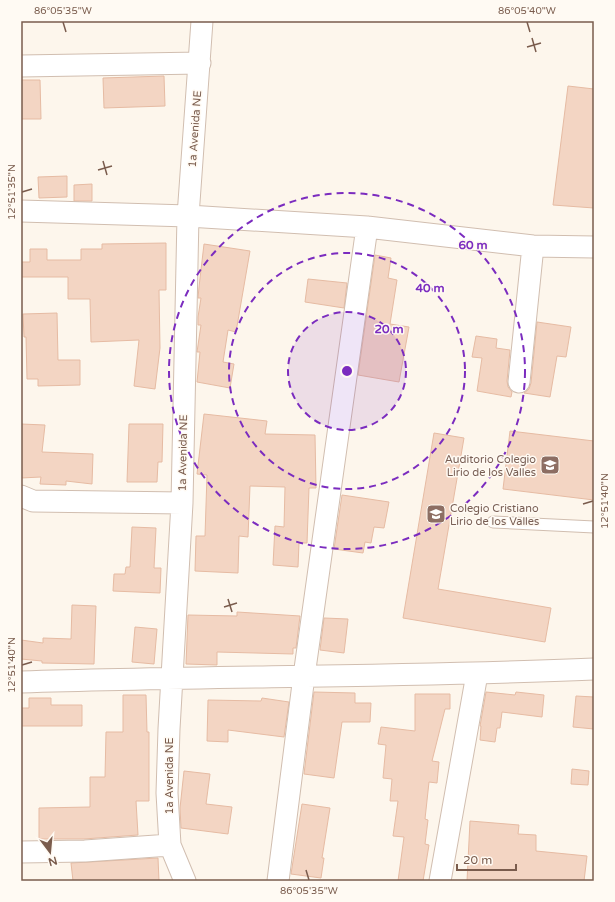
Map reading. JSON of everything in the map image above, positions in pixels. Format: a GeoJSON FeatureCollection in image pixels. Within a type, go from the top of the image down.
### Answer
{"type":"FeatureCollection","features":[{"type":"Feature","properties":{"kind":"street","name":"1a Avenida NE"},"geometry":{"type":"LineString","coordinates":[[185,881],[170,844],[167,794],[169,729],[182,503],[188,216],[202,21]]}},
{"type":"Feature","properties":{"kind":"street"},"geometry":{"type":"LineString","coordinates":[[21,66],[200,63]]}},
{"type":"Feature","properties":{"kind":"street"},"geometry":{"type":"LineString","coordinates":[[21,211],[188,216],[367,227],[533,246],[594,247]]}},
{"type":"Feature","properties":{"kind":"street"},"geometry":{"type":"LineString","coordinates":[[278,881],[304,676],[367,227]]}},
{"type":"Feature","properties":{"kind":"street"},"geometry":{"type":"LineString","coordinates":[[519,382],[533,246]]}},
{"type":"Feature","properties":{"kind":"street"},"geometry":{"type":"LineString","coordinates":[[21,496],[33,501],[182,503]]}},
{"type":"Feature","properties":{"kind":"street"},"geometry":{"type":"LineString","coordinates":[[21,682],[173,677],[477,674],[594,669]]}},
{"type":"Feature","properties":{"kind":"street"},"geometry":{"type":"LineString","coordinates":[[440,881],[477,674]]}},
{"type":"Feature","properties":{"kind":"street"},"geometry":{"type":"LineString","coordinates":[[21,852],[85,852],[170,844]]}},
{"type":"Feature","properties":{"kind":"lane"},"geometry":{"type":"LineString","coordinates":[[494,522],[594,528]]}},
{"type":"Feature","properties":{"kind":"building"},"geometry":{"type":"Polygon","coordinates":[[[164,76],[165,106],[104,108],[103,78],[164,76]]]}},
{"type":"Feature","properties":{"kind":"building"},"geometry":{"type":"Polygon","coordinates":[[[21,80],[40,80],[41,119],[21,119],[21,80]]]}},
{"type":"Feature","properties":{"kind":"building"},"geometry":{"type":"Polygon","coordinates":[[[568,86],[594,89],[594,208],[553,205],[568,86]]]}},
{"type":"Feature","properties":{"kind":"building"},"geometry":{"type":"Polygon","coordinates":[[[67,176],[67,197],[39,198],[38,177],[67,176]]]}},
{"type":"Feature","properties":{"kind":"building"},"geometry":{"type":"Polygon","coordinates":[[[92,184],[92,201],[74,201],[74,185],[92,184]]]}},
{"type":"Feature","properties":{"kind":"building"},"geometry":{"type":"Polygon","coordinates":[[[166,243],[166,290],[159,290],[160,348],[155,389],[134,386],[139,340],[91,342],[90,299],[68,299],[68,277],[21,277],[21,262],[30,262],[30,249],[47,249],[47,260],[81,260],[81,249],[102,249],[102,244],[166,243]]]}},
{"type":"Feature","properties":{"kind":"building"},"geometry":{"type":"Polygon","coordinates":[[[204,244],[250,251],[236,332],[228,330],[223,362],[234,364],[230,388],[197,382],[200,352],[197,352],[201,325],[198,325],[198,317],[201,298],[198,298],[204,244]]]}},
{"type":"Feature","properties":{"kind":"building"},"geometry":{"type":"Polygon","coordinates":[[[375,255],[391,258],[388,278],[397,280],[390,324],[409,327],[399,382],[358,375],[375,255]]]}},
{"type":"Feature","properties":{"kind":"building"},"geometry":{"type":"Polygon","coordinates":[[[308,279],[347,283],[344,308],[305,302],[308,279]]]}},
{"type":"Feature","properties":{"kind":"building"},"geometry":{"type":"Polygon","coordinates":[[[57,313],[58,360],[80,360],[80,385],[38,386],[38,379],[27,379],[26,337],[24,337],[23,314],[57,313]]]}},
{"type":"Feature","properties":{"kind":"building"},"geometry":{"type":"Polygon","coordinates":[[[537,322],[571,327],[566,357],[557,356],[550,397],[524,393],[529,389],[531,383],[537,322]]]}},
{"type":"Feature","properties":{"kind":"building"},"geometry":{"type":"Polygon","coordinates":[[[476,336],[497,339],[496,348],[510,350],[507,381],[508,387],[512,392],[511,397],[477,391],[482,358],[472,357],[476,336]]]}},
{"type":"Feature","properties":{"kind":"building"},"geometry":{"type":"Polygon","coordinates":[[[204,414],[267,421],[265,434],[315,435],[316,488],[309,488],[307,543],[299,543],[298,567],[273,565],[275,526],[284,527],[285,487],[250,486],[248,537],[239,536],[238,573],[195,571],[196,536],[205,536],[207,475],[197,474],[204,414]]]}},
{"type":"Feature","properties":{"kind":"building"},"geometry":{"type":"Polygon","coordinates":[[[21,424],[45,425],[42,452],[93,454],[92,484],[66,481],[66,485],[40,484],[41,477],[21,478],[21,424]]]}},
{"type":"Feature","properties":{"kind":"building"},"geometry":{"type":"Polygon","coordinates":[[[129,424],[163,424],[162,462],[158,462],[157,482],[127,482],[129,424]]]}},
{"type":"Feature","properties":{"kind":"building","name":"Auditorio Colegio Lirio de los Valles"},"geometry":{"type":"Polygon","coordinates":[[[510,431],[594,441],[594,500],[503,489],[510,431]]]}},
{"type":"Feature","properties":{"kind":"building","name":"Colegio Cristiano Lirio de los Valles"},"geometry":{"type":"Polygon","coordinates":[[[434,433],[464,438],[438,589],[551,608],[545,642],[403,618],[434,433]]]}},
{"type":"Feature","properties":{"kind":"building"},"geometry":{"type":"Polygon","coordinates":[[[342,495],[389,502],[384,528],[374,527],[371,543],[365,542],[363,553],[334,549],[342,495]]]}},
{"type":"Feature","properties":{"kind":"building"},"geometry":{"type":"Polygon","coordinates":[[[132,527],[156,528],[154,568],[161,568],[160,593],[113,591],[114,574],[125,574],[126,567],[130,567],[132,527]]]}},
{"type":"Feature","properties":{"kind":"building"},"geometry":{"type":"Polygon","coordinates":[[[72,605],[96,606],[94,664],[42,663],[42,661],[21,659],[21,640],[43,643],[43,638],[71,639],[72,605]]]}},
{"type":"Feature","properties":{"kind":"building"},"geometry":{"type":"Polygon","coordinates":[[[237,612],[300,616],[296,648],[293,648],[293,654],[217,652],[217,665],[186,664],[188,615],[237,616],[237,612]]]}},
{"type":"Feature","properties":{"kind":"building"},"geometry":{"type":"Polygon","coordinates":[[[324,618],[348,619],[344,653],[320,650],[324,618]]]}},
{"type":"Feature","properties":{"kind":"building"},"geometry":{"type":"Polygon","coordinates":[[[135,627],[157,629],[154,664],[132,662],[135,627]]]}},
{"type":"Feature","properties":{"kind":"building"},"geometry":{"type":"Polygon","coordinates":[[[314,692],[355,693],[355,703],[371,703],[370,722],[342,722],[334,778],[304,774],[314,692]]]}},
{"type":"Feature","properties":{"kind":"building"},"geometry":{"type":"Polygon","coordinates":[[[486,692],[515,695],[516,692],[544,695],[542,717],[502,712],[500,728],[497,728],[495,742],[480,740],[480,726],[486,692]]]}},
{"type":"Feature","properties":{"kind":"building"},"geometry":{"type":"Polygon","coordinates":[[[415,694],[450,694],[450,709],[445,709],[432,761],[439,762],[437,783],[429,782],[425,819],[428,820],[425,844],[429,845],[423,881],[398,881],[404,837],[393,836],[398,801],[390,801],[392,779],[383,778],[386,745],[378,744],[381,727],[415,731],[415,694]]]}},
{"type":"Feature","properties":{"kind":"building"},"geometry":{"type":"Polygon","coordinates":[[[123,695],[146,695],[147,732],[149,732],[149,801],[136,801],[138,835],[84,839],[39,839],[39,808],[90,807],[90,777],[105,777],[106,732],[123,732],[123,695]]]}},
{"type":"Feature","properties":{"kind":"building"},"geometry":{"type":"Polygon","coordinates":[[[576,696],[594,697],[594,729],[573,727],[576,696]]]}},
{"type":"Feature","properties":{"kind":"building"},"geometry":{"type":"Polygon","coordinates":[[[29,698],[51,698],[51,705],[82,705],[82,726],[21,726],[21,708],[29,708],[29,698]]]}},
{"type":"Feature","properties":{"kind":"building"},"geometry":{"type":"Polygon","coordinates":[[[262,698],[289,702],[284,737],[228,730],[228,742],[207,741],[208,700],[261,701],[262,698]]]}},
{"type":"Feature","properties":{"kind":"building"},"geometry":{"type":"Polygon","coordinates":[[[572,769],[589,771],[588,785],[571,784],[572,769]]]}},
{"type":"Feature","properties":{"kind":"building"},"geometry":{"type":"Polygon","coordinates":[[[184,771],[210,774],[206,804],[232,807],[228,834],[181,828],[180,808],[184,771]]]}},
{"type":"Feature","properties":{"kind":"building"},"geometry":{"type":"Polygon","coordinates":[[[302,804],[330,808],[322,858],[324,858],[321,878],[291,874],[302,804]]]}},
{"type":"Feature","properties":{"kind":"building"},"geometry":{"type":"Polygon","coordinates":[[[470,821],[519,825],[518,834],[536,835],[536,851],[587,856],[584,881],[467,881],[470,821]]]}},
{"type":"Feature","properties":{"kind":"building"},"geometry":{"type":"Polygon","coordinates":[[[158,858],[159,881],[73,881],[71,863],[158,858]]]}},
{"type":"Feature","properties":{"kind":"place","name":"Auditorio Colegio Lirio de los Valles"},"geometry":{"type":"Point","coordinates":[550,465]}},
{"type":"Feature","properties":{"kind":"place","name":"Colegio Cristiano Lirio de los Valles"},"geometry":{"type":"Point","coordinates":[436,514]}}]}
